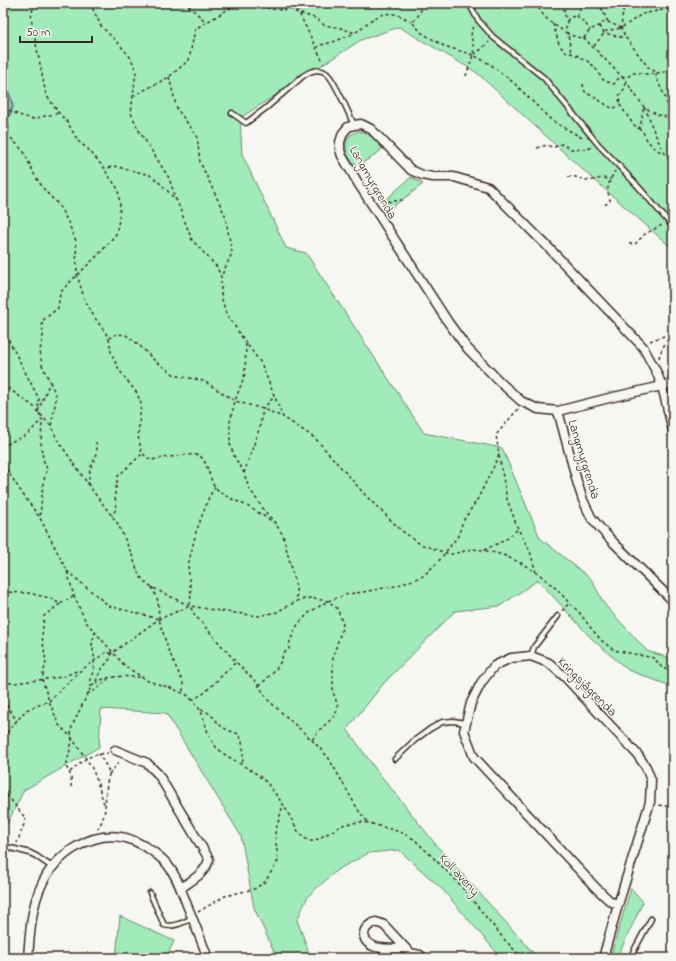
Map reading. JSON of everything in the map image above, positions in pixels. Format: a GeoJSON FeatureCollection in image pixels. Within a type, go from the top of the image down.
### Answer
{"type":"FeatureCollection","features":[{"type":"Feature","properties":{"kind":"street","name":"Langmyrgrenda"},"geometry":{"type":"LineString","coordinates":[[673,383],[662,386],[609,398],[558,411],[538,409],[521,401],[467,348],[448,322],[358,183],[340,150],[340,142],[343,133],[348,128],[361,124],[371,129],[411,170],[422,175],[433,177],[454,177],[488,187],[550,249],[643,347],[662,386],[673,431]]}},
{"type":"Feature","properties":{"kind":"street","name":"Langmyrgrenda"},"geometry":{"type":"LineString","coordinates":[[558,411],[578,485],[591,517],[614,543],[673,601]]}},
{"type":"Feature","properties":{"kind":"street","name":"Kringsjågrenda"},"geometry":{"type":"LineString","coordinates":[[603,958],[650,802],[651,780],[646,767],[637,754],[565,676],[549,663],[531,656],[511,658],[494,666],[481,683],[471,703],[464,731],[474,757],[596,888],[610,901],[618,905]]}},
{"type":"Feature","properties":{"kind":"street"},"geometry":{"type":"LineString","coordinates":[[115,750],[148,763],[158,774],[209,859],[208,865],[202,872],[180,888]]}},
{"type":"Feature","properties":{"kind":"street"},"geometry":{"type":"LineString","coordinates":[[28,958],[30,926],[36,903],[42,884],[52,867],[67,852],[83,843],[110,837],[126,838],[142,845],[153,852],[166,864],[176,878],[208,958]]}},
{"type":"Feature","properties":{"kind":"street"},"geometry":{"type":"LineString","coordinates":[[406,949],[375,948],[368,944],[364,938],[364,932],[369,925],[376,922],[384,925],[406,949],[419,957]]}},
{"type":"Feature","properties":{"kind":"lane"},"geometry":{"type":"LineString","coordinates":[[469,3],[478,20],[493,37],[544,78],[597,143],[673,227]]}},
{"type":"Feature","properties":{"kind":"lane"},"geometry":{"type":"LineString","coordinates":[[232,113],[246,123],[309,72],[317,70],[328,74],[333,81],[354,125]]}},
{"type":"Feature","properties":{"kind":"lane"},"geometry":{"type":"LineString","coordinates":[[3,112],[6,123],[6,133],[3,146]]}},
{"type":"Feature","properties":{"kind":"lane"},"geometry":{"type":"LineString","coordinates":[[531,656],[534,647],[558,616]]}},
{"type":"Feature","properties":{"kind":"lane"},"geometry":{"type":"LineString","coordinates":[[395,759],[415,740],[442,722],[453,721],[466,723]]}},
{"type":"Feature","properties":{"kind":"lane"},"geometry":{"type":"LineString","coordinates":[[3,846],[30,853],[52,867]]}},
{"type":"Feature","properties":{"kind":"lane"},"geometry":{"type":"LineString","coordinates":[[150,893],[164,925],[172,926],[192,917]]}},
{"type":"Feature","properties":{"kind":"lane"},"geometry":{"type":"LineString","coordinates":[[630,958],[651,919]]}},
{"type":"Feature","properties":{"kind":"path"},"geometry":{"type":"LineString","coordinates":[[34,3],[31,18],[46,95],[68,123],[78,141],[89,150],[104,168],[118,189],[120,205],[120,220],[116,234],[101,252],[60,294],[58,308],[42,322],[43,336],[40,352],[42,365],[56,395],[51,426]]}},
{"type":"Feature","properties":{"kind":"path"},"geometry":{"type":"LineString","coordinates":[[90,3],[101,26],[131,58],[136,71],[131,113],[138,128],[169,178],[192,240],[217,268],[221,277],[221,296],[226,313],[246,343],[262,363],[283,417]]}},
{"type":"Feature","properties":{"kind":"path"},"geometry":{"type":"LineString","coordinates":[[183,3],[190,7],[206,22]]}},
{"type":"Feature","properties":{"kind":"path"},"geometry":{"type":"LineString","coordinates":[[133,96],[169,77],[189,60],[196,29],[239,3]]}},
{"type":"Feature","properties":{"kind":"path"},"geometry":{"type":"LineString","coordinates":[[255,3],[272,10],[290,9]]}},
{"type":"Feature","properties":{"kind":"path"},"geometry":{"type":"LineString","coordinates":[[284,3],[295,12],[315,18],[324,25],[341,28],[355,33]]}},
{"type":"Feature","properties":{"kind":"path"},"geometry":{"type":"LineString","coordinates":[[296,3],[299,13],[328,74]]}},
{"type":"Feature","properties":{"kind":"path"},"geometry":{"type":"LineString","coordinates":[[412,22],[419,17],[422,3]]}},
{"type":"Feature","properties":{"kind":"path"},"geometry":{"type":"LineString","coordinates":[[535,3],[544,16],[553,24],[568,34],[584,38],[622,77],[644,107],[664,152],[673,165]]}},
{"type":"Feature","properties":{"kind":"path"},"geometry":{"type":"LineString","coordinates":[[562,3],[567,21],[566,28],[571,53]]}},
{"type":"Feature","properties":{"kind":"path"},"geometry":{"type":"LineString","coordinates":[[577,16],[583,3]]}},
{"type":"Feature","properties":{"kind":"path"},"geometry":{"type":"LineString","coordinates":[[598,3],[608,22]]}},
{"type":"Feature","properties":{"kind":"path"},"geometry":{"type":"LineString","coordinates":[[624,3],[621,28],[626,38],[648,67],[656,72],[666,99],[668,117],[673,126]]}},
{"type":"Feature","properties":{"kind":"path"},"geometry":{"type":"LineString","coordinates":[[593,47],[606,31],[621,28],[642,14],[673,7],[670,3]]}},
{"type":"Feature","properties":{"kind":"path"},"geometry":{"type":"LineString","coordinates":[[316,48],[321,44],[336,41],[355,33],[374,18],[379,16],[389,14],[401,16],[412,22],[422,33],[444,46],[473,55],[490,64],[514,82],[551,120],[590,142],[597,143]]}},
{"type":"Feature","properties":{"kind":"path"},"geometry":{"type":"LineString","coordinates":[[567,21],[570,17],[577,16],[590,30]]}},
{"type":"Feature","properties":{"kind":"path"},"geometry":{"type":"LineString","coordinates":[[466,76],[474,50],[471,30],[478,20]]}},
{"type":"Feature","properties":{"kind":"path"},"geometry":{"type":"LineString","coordinates":[[584,38],[590,30],[604,22],[608,22],[621,28]]}},
{"type":"Feature","properties":{"kind":"path"},"geometry":{"type":"LineString","coordinates":[[553,24],[559,44],[564,51],[580,57],[592,65],[596,68],[604,80],[614,84],[618,79],[629,76],[633,73],[648,74],[656,72],[673,72]]}},
{"type":"Feature","properties":{"kind":"path"},"geometry":{"type":"LineString","coordinates":[[599,26],[604,33],[626,38]]}},
{"type":"Feature","properties":{"kind":"path"},"geometry":{"type":"LineString","coordinates":[[473,55],[484,47],[493,37]]}},
{"type":"Feature","properties":{"kind":"path"},"geometry":{"type":"LineString","coordinates":[[169,77],[177,109],[197,136],[200,162],[225,215],[232,253],[221,277]]}},
{"type":"Feature","properties":{"kind":"path"},"geometry":{"type":"LineString","coordinates":[[626,82],[625,88],[619,96],[620,105],[633,124],[643,132],[647,140],[654,148],[664,152]]}},
{"type":"Feature","properties":{"kind":"path"},"geometry":{"type":"LineString","coordinates":[[582,84],[586,94],[591,95],[613,109],[620,105]]}},
{"type":"Feature","properties":{"kind":"path"},"geometry":{"type":"LineString","coordinates":[[644,107],[658,115],[668,117]]}},
{"type":"Feature","properties":{"kind":"path"},"geometry":{"type":"LineString","coordinates":[[638,129],[640,127],[644,107]]}},
{"type":"Feature","properties":{"kind":"path"},"geometry":{"type":"LineString","coordinates":[[8,110],[32,119],[59,113]]}},
{"type":"Feature","properties":{"kind":"path"},"geometry":{"type":"LineString","coordinates":[[6,133],[24,152],[35,176],[46,192],[58,204],[76,241],[77,275],[84,298],[108,338],[111,352],[116,364],[137,393],[141,404],[138,436],[142,454],[151,460],[191,454],[200,456],[206,464],[209,475],[215,487],[227,497],[247,506],[275,523]]}},
{"type":"Feature","properties":{"kind":"path"},"geometry":{"type":"LineString","coordinates":[[537,148],[548,145],[555,147],[561,144],[572,149],[588,149],[597,143]]}},
{"type":"Feature","properties":{"kind":"path"},"geometry":{"type":"LineString","coordinates":[[104,168],[114,166],[150,175],[177,201]]}},
{"type":"Feature","properties":{"kind":"path"},"geometry":{"type":"LineString","coordinates":[[605,205],[610,201],[608,188],[611,179],[619,166]]}},
{"type":"Feature","properties":{"kind":"path"},"geometry":{"type":"LineString","coordinates":[[568,177],[575,176],[590,181],[604,178],[608,180],[611,179]]}},
{"type":"Feature","properties":{"kind":"path"},"geometry":{"type":"LineString","coordinates":[[372,204],[404,200]]}},
{"type":"Feature","properties":{"kind":"path"},"geometry":{"type":"LineString","coordinates":[[629,244],[635,244],[646,234],[669,222]]}},
{"type":"Feature","properties":{"kind":"path"},"geometry":{"type":"LineString","coordinates":[[3,329],[39,399],[38,411],[42,419],[41,446],[43,459],[47,469],[42,483],[40,518]]}},
{"type":"Feature","properties":{"kind":"path"},"geometry":{"type":"LineString","coordinates":[[646,342],[673,333]]}},
{"type":"Feature","properties":{"kind":"path"},"geometry":{"type":"LineString","coordinates":[[659,359],[662,348],[673,333]]}},
{"type":"Feature","properties":{"kind":"path"},"geometry":{"type":"LineString","coordinates":[[108,338],[117,334],[126,335],[156,362],[175,375],[204,381],[235,401],[263,409],[283,417],[315,438],[366,496],[402,531],[420,544],[452,554],[472,549],[484,550],[521,563],[559,591],[579,612],[602,641],[614,650],[654,658],[663,669],[673,668]]}},
{"type":"Feature","properties":{"kind":"path"},"geometry":{"type":"LineString","coordinates":[[246,343],[245,374],[235,401],[230,422],[230,444],[234,456],[244,473],[248,486],[283,535],[296,587],[297,600]]}},
{"type":"Feature","properties":{"kind":"path"},"geometry":{"type":"LineString","coordinates":[[38,411],[50,382]]}},
{"type":"Feature","properties":{"kind":"path"},"geometry":{"type":"LineString","coordinates":[[3,385],[33,406],[51,426],[57,439],[88,485],[118,524],[139,575],[152,588],[190,606],[220,612],[258,616],[277,612],[297,600],[309,598],[328,600],[336,608],[343,624],[333,656],[334,692],[338,706],[335,716],[318,731],[312,740]]}},
{"type":"Feature","properties":{"kind":"path"},"geometry":{"type":"LineString","coordinates":[[244,473],[260,427],[263,409],[274,396]]}},
{"type":"Feature","properties":{"kind":"path"},"geometry":{"type":"LineString","coordinates":[[518,408],[496,435],[508,499],[518,529],[530,551],[536,573]]}},
{"type":"Feature","properties":{"kind":"path"},"geometry":{"type":"LineString","coordinates":[[3,449],[7,444],[15,439],[23,437],[31,431],[42,419]]}},
{"type":"Feature","properties":{"kind":"path"},"geometry":{"type":"LineString","coordinates":[[88,485],[90,469],[95,458],[96,442]]}},
{"type":"Feature","properties":{"kind":"path"},"geometry":{"type":"LineString","coordinates":[[112,516],[116,509],[115,493],[118,476],[142,454]]}},
{"type":"Feature","properties":{"kind":"path"},"geometry":{"type":"LineString","coordinates":[[259,686],[275,671],[281,662],[283,654],[289,649],[290,641],[295,629],[300,621],[310,612],[328,600],[348,594],[395,586],[413,580],[423,576],[438,562],[458,536],[463,521],[482,492],[499,454]]}},
{"type":"Feature","properties":{"kind":"path"},"geometry":{"type":"LineString","coordinates":[[3,464],[40,518],[67,571],[74,596],[86,622],[125,666],[148,682],[171,688],[188,696],[200,709],[209,736],[216,747],[224,754],[257,774],[267,783],[283,804],[275,833],[278,861],[265,882],[254,889],[225,896],[192,917]]}},
{"type":"Feature","properties":{"kind":"path"},"geometry":{"type":"LineString","coordinates":[[215,487],[209,497],[196,532],[188,566],[191,592],[190,606],[194,614],[259,686],[269,701],[312,740],[328,757],[360,813],[369,823]]}},
{"type":"Feature","properties":{"kind":"path"},"geometry":{"type":"LineString","coordinates":[[484,550],[505,540],[518,529]]}},
{"type":"Feature","properties":{"kind":"path"},"geometry":{"type":"LineString","coordinates":[[67,571],[109,606],[159,619]]}},
{"type":"Feature","properties":{"kind":"path"},"geometry":{"type":"LineString","coordinates":[[152,588],[158,601],[159,619],[168,649],[183,683],[182,692]]}},
{"type":"Feature","properties":{"kind":"path"},"geometry":{"type":"LineString","coordinates":[[3,592],[28,593],[50,598],[60,604]]}},
{"type":"Feature","properties":{"kind":"path"},"geometry":{"type":"LineString","coordinates":[[74,596],[44,616],[42,636],[46,662],[42,679],[59,725],[72,738],[86,758],[96,778],[105,807]]}},
{"type":"Feature","properties":{"kind":"path"},"geometry":{"type":"LineString","coordinates":[[558,616],[569,603]]}},
{"type":"Feature","properties":{"kind":"path"},"geometry":{"type":"LineString","coordinates":[[71,787],[72,779],[70,772],[66,767],[72,738],[71,730],[87,694],[96,681],[101,670],[110,659],[112,653],[159,619],[190,606]]}},
{"type":"Feature","properties":{"kind":"path"},"geometry":{"type":"LineString","coordinates":[[91,687],[91,677],[94,670],[92,644],[95,632]]}},
{"type":"Feature","properties":{"kind":"path"},"geometry":{"type":"LineString","coordinates":[[3,737],[26,710],[49,701],[82,669],[105,653],[112,653]]}},
{"type":"Feature","properties":{"kind":"path"},"geometry":{"type":"LineString","coordinates":[[192,700],[203,694],[236,662]]}},
{"type":"Feature","properties":{"kind":"path"},"geometry":{"type":"LineString","coordinates":[[3,683],[15,683],[62,677],[82,669]]}},
{"type":"Feature","properties":{"kind":"path"},"geometry":{"type":"LineString","coordinates":[[91,687],[97,682],[108,678],[119,676],[141,677]]}},
{"type":"Feature","properties":{"kind":"path"},"geometry":{"type":"LineString","coordinates":[[87,694],[96,690],[108,678]]}},
{"type":"Feature","properties":{"kind":"path"},"geometry":{"type":"LineString","coordinates":[[3,700],[17,721]]}},
{"type":"Feature","properties":{"kind":"path"},"geometry":{"type":"LineString","coordinates":[[200,709],[209,713],[222,727],[239,734],[244,756],[242,765]]}},
{"type":"Feature","properties":{"kind":"path"},"geometry":{"type":"LineString","coordinates":[[70,772],[86,758],[109,753],[115,750]]}},
{"type":"Feature","properties":{"kind":"path"},"geometry":{"type":"LineString","coordinates":[[99,754],[109,774]]}},
{"type":"Feature","properties":{"kind":"path"},"geometry":{"type":"LineString","coordinates":[[94,832],[100,826],[105,815],[109,774],[126,754]]}},
{"type":"Feature","properties":{"kind":"path"},"geometry":{"type":"LineString","coordinates":[[3,784],[7,796],[26,819],[16,845]]}},
{"type":"Feature","properties":{"kind":"path"},"geometry":{"type":"LineString","coordinates":[[650,802],[673,807]]}},
{"type":"Feature","properties":{"kind":"path","name":"Koll aveny"},"geometry":{"type":"LineString","coordinates":[[283,804],[298,831],[304,838],[310,841],[314,841],[345,824],[360,822],[369,823],[400,832],[414,839],[456,880],[504,939],[522,958]]}},
{"type":"Feature","properties":{"kind":"green space"},"geometry":{"type":"Polygon","coordinates":[[[3,3],[673,3],[673,249],[583,170],[476,72],[399,27],[361,40],[240,118],[242,154],[286,248],[306,253],[424,433],[502,448],[540,538],[591,579],[605,605],[647,651],[673,659],[673,687],[628,670],[592,639],[538,580],[500,606],[455,611],[384,683],[347,729],[374,767],[437,846],[538,958],[504,958],[497,953],[442,889],[399,850],[369,853],[337,870],[308,896],[297,920],[311,958],[277,958],[254,908],[241,836],[166,713],[101,709],[99,747],[24,790],[3,832],[3,3]]]}},
{"type":"Feature","properties":{"kind":"green space"},"geometry":{"type":"Polygon","coordinates":[[[358,131],[369,135],[382,148],[368,160],[354,164],[347,153],[346,144],[350,135],[358,131]]]}},
{"type":"Feature","properties":{"kind":"green space"},"geometry":{"type":"Polygon","coordinates":[[[411,177],[423,184],[386,212],[381,204],[411,177]]]}},
{"type":"Feature","properties":{"kind":"green space"},"geometry":{"type":"Polygon","coordinates":[[[631,888],[643,902],[617,958],[610,958],[631,888]]]}},
{"type":"Feature","properties":{"kind":"green space"},"geometry":{"type":"Polygon","coordinates":[[[120,916],[174,941],[167,956],[165,958],[116,958],[120,916]]]}},
{"type":"Feature","properties":{"kind":"waterway"},"geometry":{"type":"LineString","coordinates":[[3,84],[12,103],[9,115]]}}]}
